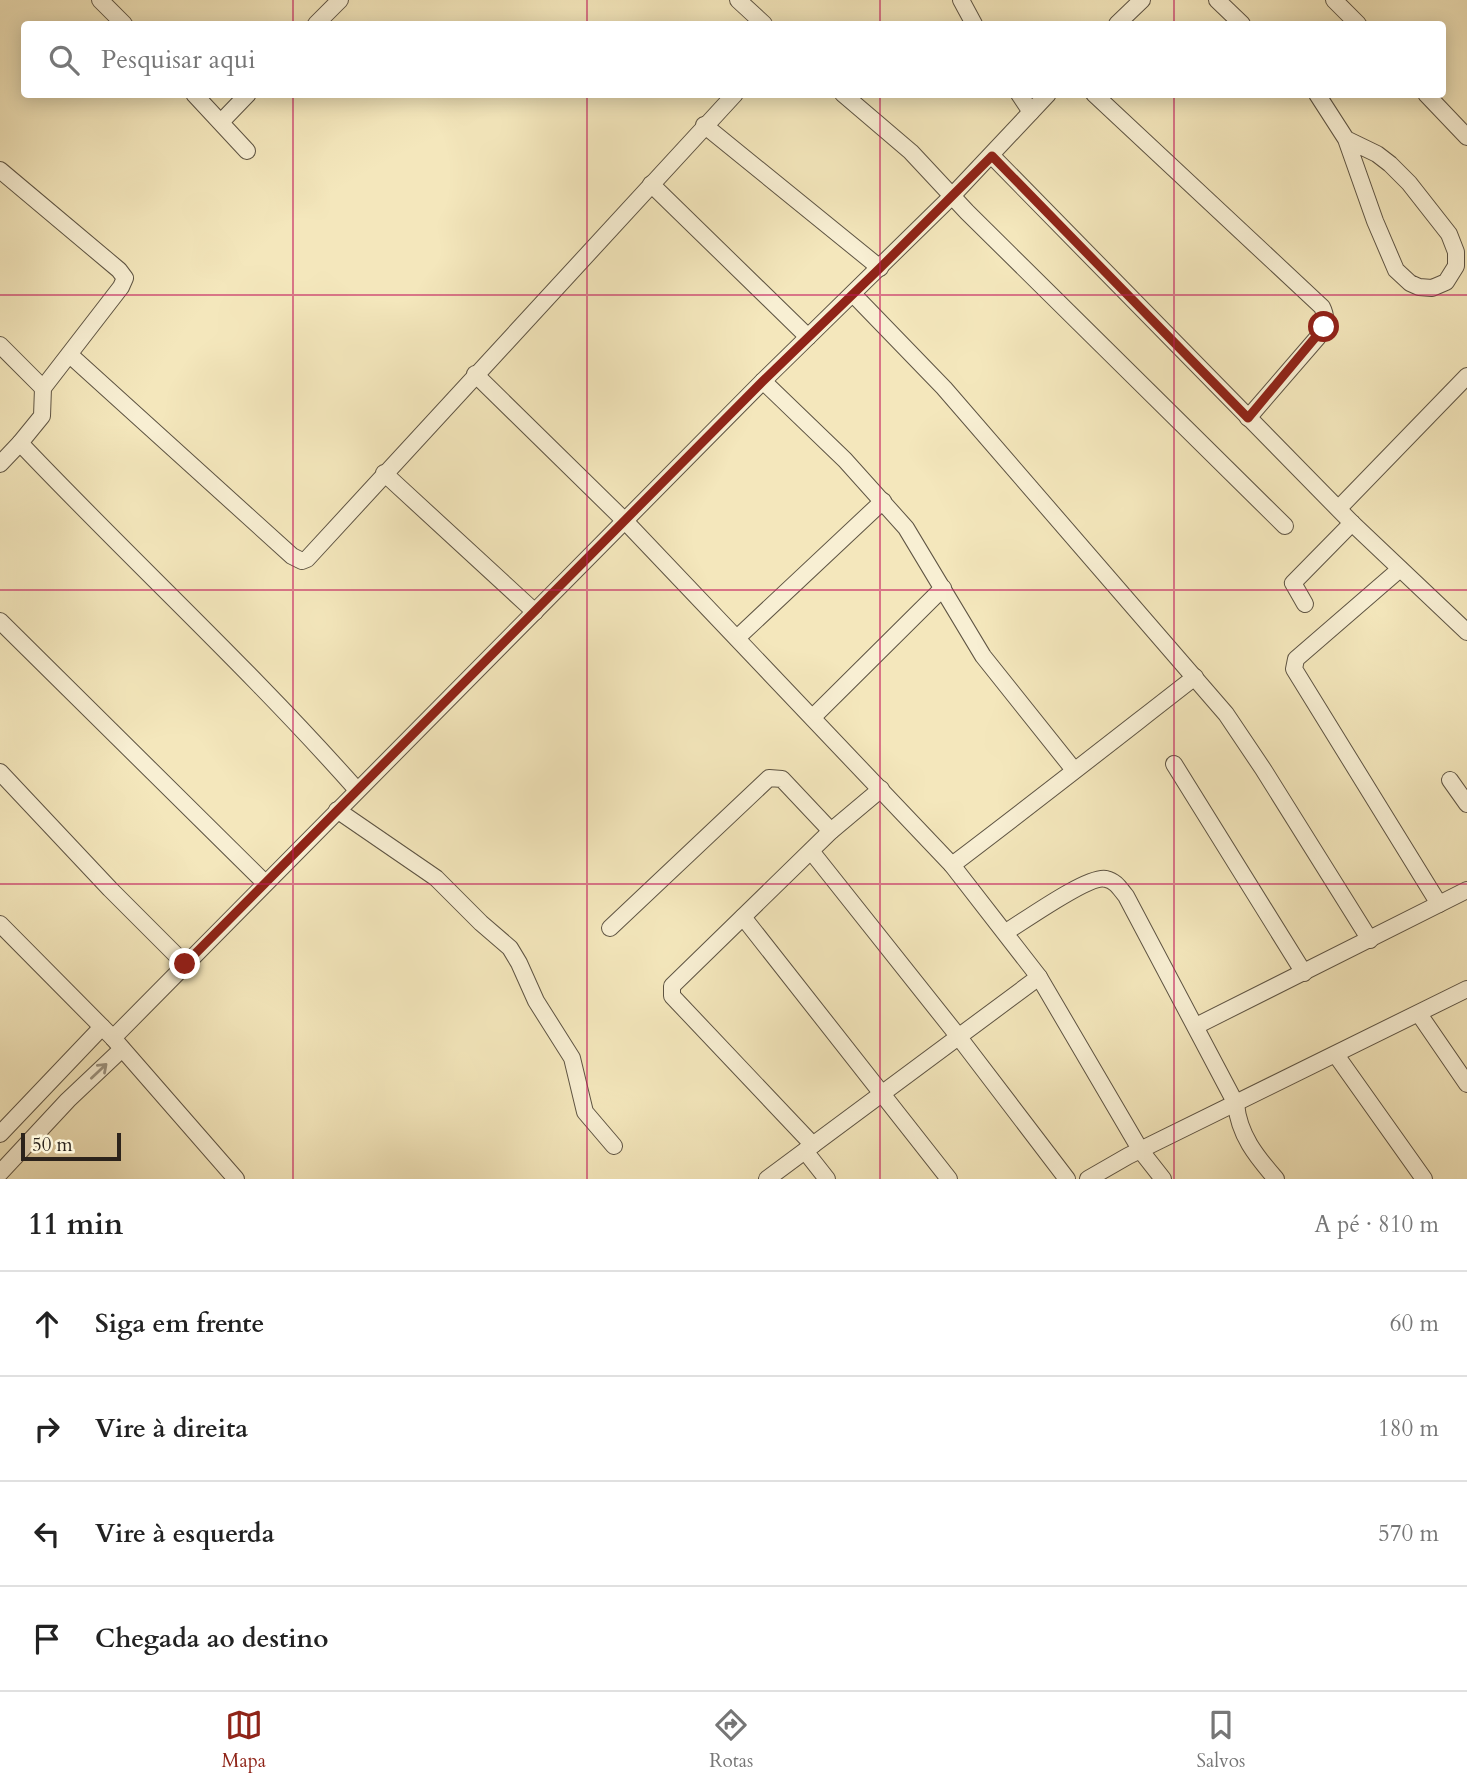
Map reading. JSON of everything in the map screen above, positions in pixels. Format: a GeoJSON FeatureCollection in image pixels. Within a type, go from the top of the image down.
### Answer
{"type":"FeatureCollection","features":[{"type":"Feature","properties":{"kind":"street"},"geometry":{"type":"LineString","coordinates":[[100,0],[121,21]]}},
{"type":"Feature","properties":{"kind":"street"},"geometry":{"type":"LineString","coordinates":[[319,21],[340,0]]}},
{"type":"Feature","properties":{"kind":"street"},"geometry":{"type":"LineString","coordinates":[[738,0],[761,21]]}},
{"type":"Feature","properties":{"kind":"street"},"geometry":{"type":"LineString","coordinates":[[961,0],[972,21]]}},
{"type":"Feature","properties":{"kind":"street"},"geometry":{"type":"LineString","coordinates":[[1121,21],[1142,0]]}},
{"type":"Feature","properties":{"kind":"street"},"geometry":{"type":"LineString","coordinates":[[1217,0],[1239,21]]}},
{"type":"Feature","properties":{"kind":"street"},"geometry":{"type":"LineString","coordinates":[[1334,0],[1355,21]]}},
{"type":"Feature","properties":{"kind":"street"},"geometry":{"type":"LineString","coordinates":[[198,98],[247,151]]}},
{"type":"Feature","properties":{"kind":"street"},"geometry":{"type":"LineString","coordinates":[[221,122],[243,98]]}},
{"type":"Feature","properties":{"kind":"street"},"geometry":{"type":"LineString","coordinates":[[70,355],[297,560],[307,559],[731,98]]}},
{"type":"Feature","properties":{"kind":"street"},"geometry":{"type":"LineString","coordinates":[[848,98],[911,152],[1284,526]]}},
{"type":"Feature","properties":{"kind":"street"},"geometry":{"type":"LineString","coordinates":[[1022,98],[1031,112]]}},
{"type":"Feature","properties":{"kind":"street"},"geometry":{"type":"LineString","coordinates":[[0,1173],[68,1100],[112,1038],[763,381],[992,156],[1044,98]]}},
{"type":"Feature","properties":{"kind":"street"},"geometry":{"type":"LineString","coordinates":[[1098,98],[1322,307],[1326,316],[1318,337],[1248,418]]}},
{"type":"Feature","properties":{"kind":"street"},"geometry":{"type":"LineString","coordinates":[[1320,98],[1346,139],[1375,221],[1396,270],[1410,283],[1419,287],[1432,288],[1446,282],[1456,266],[1456,252],[1449,233],[1390,164],[1377,154],[1346,139]]}},
{"type":"Feature","properties":{"kind":"street"},"geometry":{"type":"LineString","coordinates":[[1430,98],[1467,137]]}},
{"type":"Feature","properties":{"kind":"street"},"geometry":{"type":"LineString","coordinates":[[704,125],[880,268]]}},
{"type":"Feature","properties":{"kind":"street"},"geometry":{"type":"LineString","coordinates":[[992,156],[1352,523],[1467,632]]}},
{"type":"Feature","properties":{"kind":"street"},"geometry":{"type":"LineString","coordinates":[[0,170],[123,275],[124,282],[43,388],[42,416],[0,464]]}},
{"type":"Feature","properties":{"kind":"street"},"geometry":{"type":"LineString","coordinates":[[651,184],[808,337]]}},
{"type":"Feature","properties":{"kind":"street"},"geometry":{"type":"LineString","coordinates":[[853,294],[944,388],[1090,560],[1226,714],[1370,940]]}},
{"type":"Feature","properties":{"kind":"street"},"geometry":{"type":"LineString","coordinates":[[0,345],[43,388]]}},
{"type":"Feature","properties":{"kind":"street"},"geometry":{"type":"LineString","coordinates":[[475,374],[625,521],[952,864],[1039,977],[1142,1151],[1163,1179]]}},
{"type":"Feature","properties":{"kind":"street"},"geometry":{"type":"LineString","coordinates":[[1339,508],[1467,376]]}},
{"type":"Feature","properties":{"kind":"street"},"geometry":{"type":"LineString","coordinates":[[763,381],[845,460],[906,528],[983,656],[1074,770]]}},
{"type":"Feature","properties":{"kind":"street"},"geometry":{"type":"LineString","coordinates":[[20,443],[314,741],[357,790]]}},
{"type":"Feature","properties":{"kind":"street"},"geometry":{"type":"LineString","coordinates":[[384,473],[536,612]]}},
{"type":"Feature","properties":{"kind":"street"},"geometry":{"type":"LineString","coordinates":[[737,638],[883,501]]}},
{"type":"Feature","properties":{"kind":"street"},"geometry":{"type":"LineString","coordinates":[[1305,604],[1293,583],[1352,523]]}},
{"type":"Feature","properties":{"kind":"street"},"geometry":{"type":"LineString","coordinates":[[1400,569],[1296,659],[1294,669],[1439,904]]}},
{"type":"Feature","properties":{"kind":"street"},"geometry":{"type":"LineString","coordinates":[[814,717],[943,587]]}},
{"type":"Feature","properties":{"kind":"street"},"geometry":{"type":"LineString","coordinates":[[0,621],[265,883]]}},
{"type":"Feature","properties":{"kind":"street"},"geometry":{"type":"LineString","coordinates":[[952,864],[1053,789],[1195,677]]}},
{"type":"Feature","properties":{"kind":"street"},"geometry":{"type":"LineString","coordinates":[[1174,764],[1304,973]]}},
{"type":"Feature","properties":{"kind":"street"},"geometry":{"type":"LineString","coordinates":[[0,772],[185,964]]}},
{"type":"Feature","properties":{"kind":"street"},"geometry":{"type":"LineString","coordinates":[[610,928],[769,778],[782,779],[831,831]]}},
{"type":"Feature","properties":{"kind":"street"},"geometry":{"type":"LineString","coordinates":[[1450,780],[1467,804]]}},
{"type":"Feature","properties":{"kind":"street"},"geometry":{"type":"LineString","coordinates":[[827,1179],[809,1148],[672,996],[672,986],[831,831],[881,789]]}},
{"type":"Feature","properties":{"kind":"street"},"geometry":{"type":"LineString","coordinates":[[337,810],[436,878],[510,948],[536,1001],[572,1058],[585,1112],[614,1146]]}},
{"type":"Feature","properties":{"kind":"street"},"geometry":{"type":"LineString","coordinates":[[811,851],[1067,1179]]}},
{"type":"Feature","properties":{"kind":"street"},"geometry":{"type":"LineString","coordinates":[[1006,932],[1094,879],[1105,878],[1116,883],[1126,897],[1236,1104],[1238,1122],[1249,1147],[1276,1179]]}},
{"type":"Feature","properties":{"kind":"street"},"geometry":{"type":"LineString","coordinates":[[1196,1026],[1467,890]]}},
{"type":"Feature","properties":{"kind":"street"},"geometry":{"type":"LineString","coordinates":[[743,917],[949,1179]]}},
{"type":"Feature","properties":{"kind":"street"},"geometry":{"type":"LineString","coordinates":[[0,924],[112,1038],[236,1179]]}},
{"type":"Feature","properties":{"kind":"street"},"geometry":{"type":"LineString","coordinates":[[767,1179],[1039,977]]}},
{"type":"Feature","properties":{"kind":"street"},"geometry":{"type":"LineString","coordinates":[[1088,1179],[1467,989]]}},
{"type":"Feature","properties":{"kind":"street"},"geometry":{"type":"LineString","coordinates":[[1419,1014],[1467,1084]]}},
{"type":"Feature","properties":{"kind":"street"},"geometry":{"type":"LineString","coordinates":[[0,1134],[49,1083],[112,1038]]}},
{"type":"Feature","properties":{"kind":"street"},"geometry":{"type":"LineString","coordinates":[[1336,1055],[1424,1179]]}},
{"type":"Feature","properties":{"kind":"street"},"geometry":{"type":"LineString","coordinates":[[49,1083],[68,1100]]}},
{"type":"Feature","properties":{"kind":"route"},"geometry":{"type":"LineString","coordinates":[[185,964],[763,381],[992,156],[1248,418],[1324,327]]}}]}
